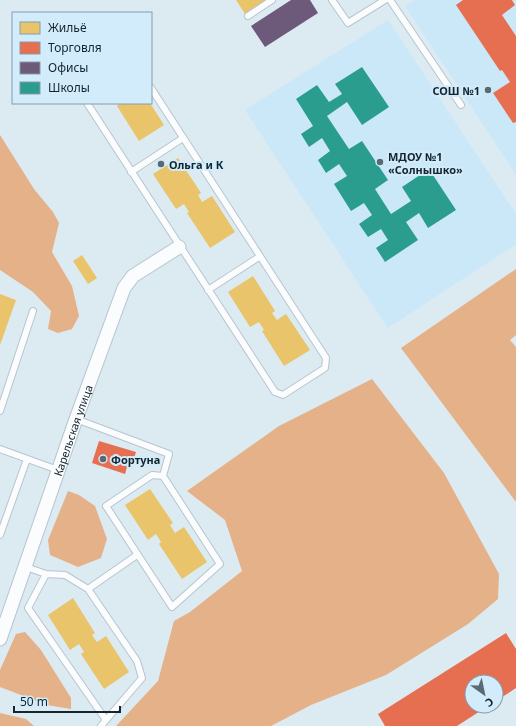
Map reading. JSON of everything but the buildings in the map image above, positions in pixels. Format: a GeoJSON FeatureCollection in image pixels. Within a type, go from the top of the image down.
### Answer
{"type":"FeatureCollection","features":[{"type":"Feature","properties":{"kind":"street","name":"Карельская улица"},"geometry":{"type":"LineString","coordinates":[[0,639],[76,419],[124,288],[133,276],[179,247]]}},
{"type":"Feature","properties":{"kind":"lane"},"geometry":{"type":"LineString","coordinates":[[248,16],[272,0]]}},
{"type":"Feature","properties":{"kind":"lane"},"geometry":{"type":"LineString","coordinates":[[332,0],[348,23],[385,0]]}},
{"type":"Feature","properties":{"kind":"lane"},"geometry":{"type":"LineString","coordinates":[[390,0],[461,105]]}},
{"type":"Feature","properties":{"kind":"lane"},"geometry":{"type":"LineString","coordinates":[[88,104],[274,392],[283,395],[325,368],[326,358],[259,257],[152,90]]}},
{"type":"Feature","properties":{"kind":"lane"},"geometry":{"type":"LineString","coordinates":[[131,172],[183,138]]}},
{"type":"Feature","properties":{"kind":"lane"},"geometry":{"type":"LineString","coordinates":[[208,290],[259,257]]}},
{"type":"Feature","properties":{"kind":"lane"},"geometry":{"type":"LineString","coordinates":[[0,411],[33,311]]}},
{"type":"Feature","properties":{"kind":"lane"},"geometry":{"type":"LineString","coordinates":[[76,419],[169,454],[163,476],[220,564],[172,607],[106,506],[152,475],[163,476]]}},
{"type":"Feature","properties":{"kind":"lane"},"geometry":{"type":"LineString","coordinates":[[0,449],[58,470]]}},
{"type":"Feature","properties":{"kind":"lane"},"geometry":{"type":"LineString","coordinates":[[0,535],[27,459]]}},
{"type":"Feature","properties":{"kind":"lane"},"geometry":{"type":"LineString","coordinates":[[88,588],[137,555]]}},
{"type":"Feature","properties":{"kind":"lane"},"geometry":{"type":"LineString","coordinates":[[26,567],[46,574],[65,575],[88,588],[137,661],[142,678],[101,726]]}},
{"type":"Feature","properties":{"kind":"lane"},"geometry":{"type":"LineString","coordinates":[[46,574],[28,608],[106,720]]}},
{"type":"Feature","properties":{"kind":"shaded area","name":"СОШ №1"},"geometry":{"type":"Polygon","coordinates":[[[414,0],[516,0],[516,175],[405,6],[414,0]]]}},
{"type":"Feature","properties":{"kind":"shaded area","name":"МДОУ №1 «Солнышко»"},"geometry":{"type":"Polygon","coordinates":[[[388,20],[516,214],[516,244],[388,328],[245,110],[388,20]]]}},
{"type":"Feature","properties":{"kind":"shaded area"},"geometry":{"type":"Polygon","coordinates":[[[0,135],[34,189],[53,212],[59,223],[52,252],[72,286],[79,316],[72,329],[58,333],[48,329],[51,311],[33,292],[0,270],[0,135]]]}},
{"type":"Feature","properties":{"kind":"shaded area"},"geometry":{"type":"Polygon","coordinates":[[[516,269],[516,335],[510,340],[516,347],[516,502],[401,348],[516,269]]]}},
{"type":"Feature","properties":{"kind":"shaded area"},"geometry":{"type":"Polygon","coordinates":[[[372,379],[444,473],[499,574],[498,599],[468,624],[386,675],[311,705],[271,726],[116,726],[158,681],[174,621],[190,612],[242,571],[225,520],[187,491],[279,426],[372,379]]]}},
{"type":"Feature","properties":{"kind":"shaded area"},"geometry":{"type":"Polygon","coordinates":[[[68,491],[79,495],[95,506],[107,539],[101,558],[78,567],[50,555],[48,540],[68,491]]]}},
{"type":"Feature","properties":{"kind":"shaded area"},"geometry":{"type":"Polygon","coordinates":[[[25,632],[41,650],[71,698],[71,709],[47,705],[0,687],[0,670],[16,634],[25,632]]]}},
{"type":"Feature","properties":{"kind":"shaded area"},"geometry":{"type":"Polygon","coordinates":[[[0,713],[26,719],[34,726],[0,726],[0,713]]]}},
{"type":"Feature","properties":{"kind":"place","name":"СОШ №1"},"geometry":{"type":"Point","coordinates":[488,90]}},
{"type":"Feature","properties":{"kind":"place","name":"МДОУ №1 «Солнышко»"},"geometry":{"type":"Point","coordinates":[380,162]}},
{"type":"Feature","properties":{"kind":"place","name":"Ольга и К"},"geometry":{"type":"Point","coordinates":[161,164]}},
{"type":"Feature","properties":{"kind":"place","name":"Фортуна"},"geometry":{"type":"Point","coordinates":[103,459]}}]}
